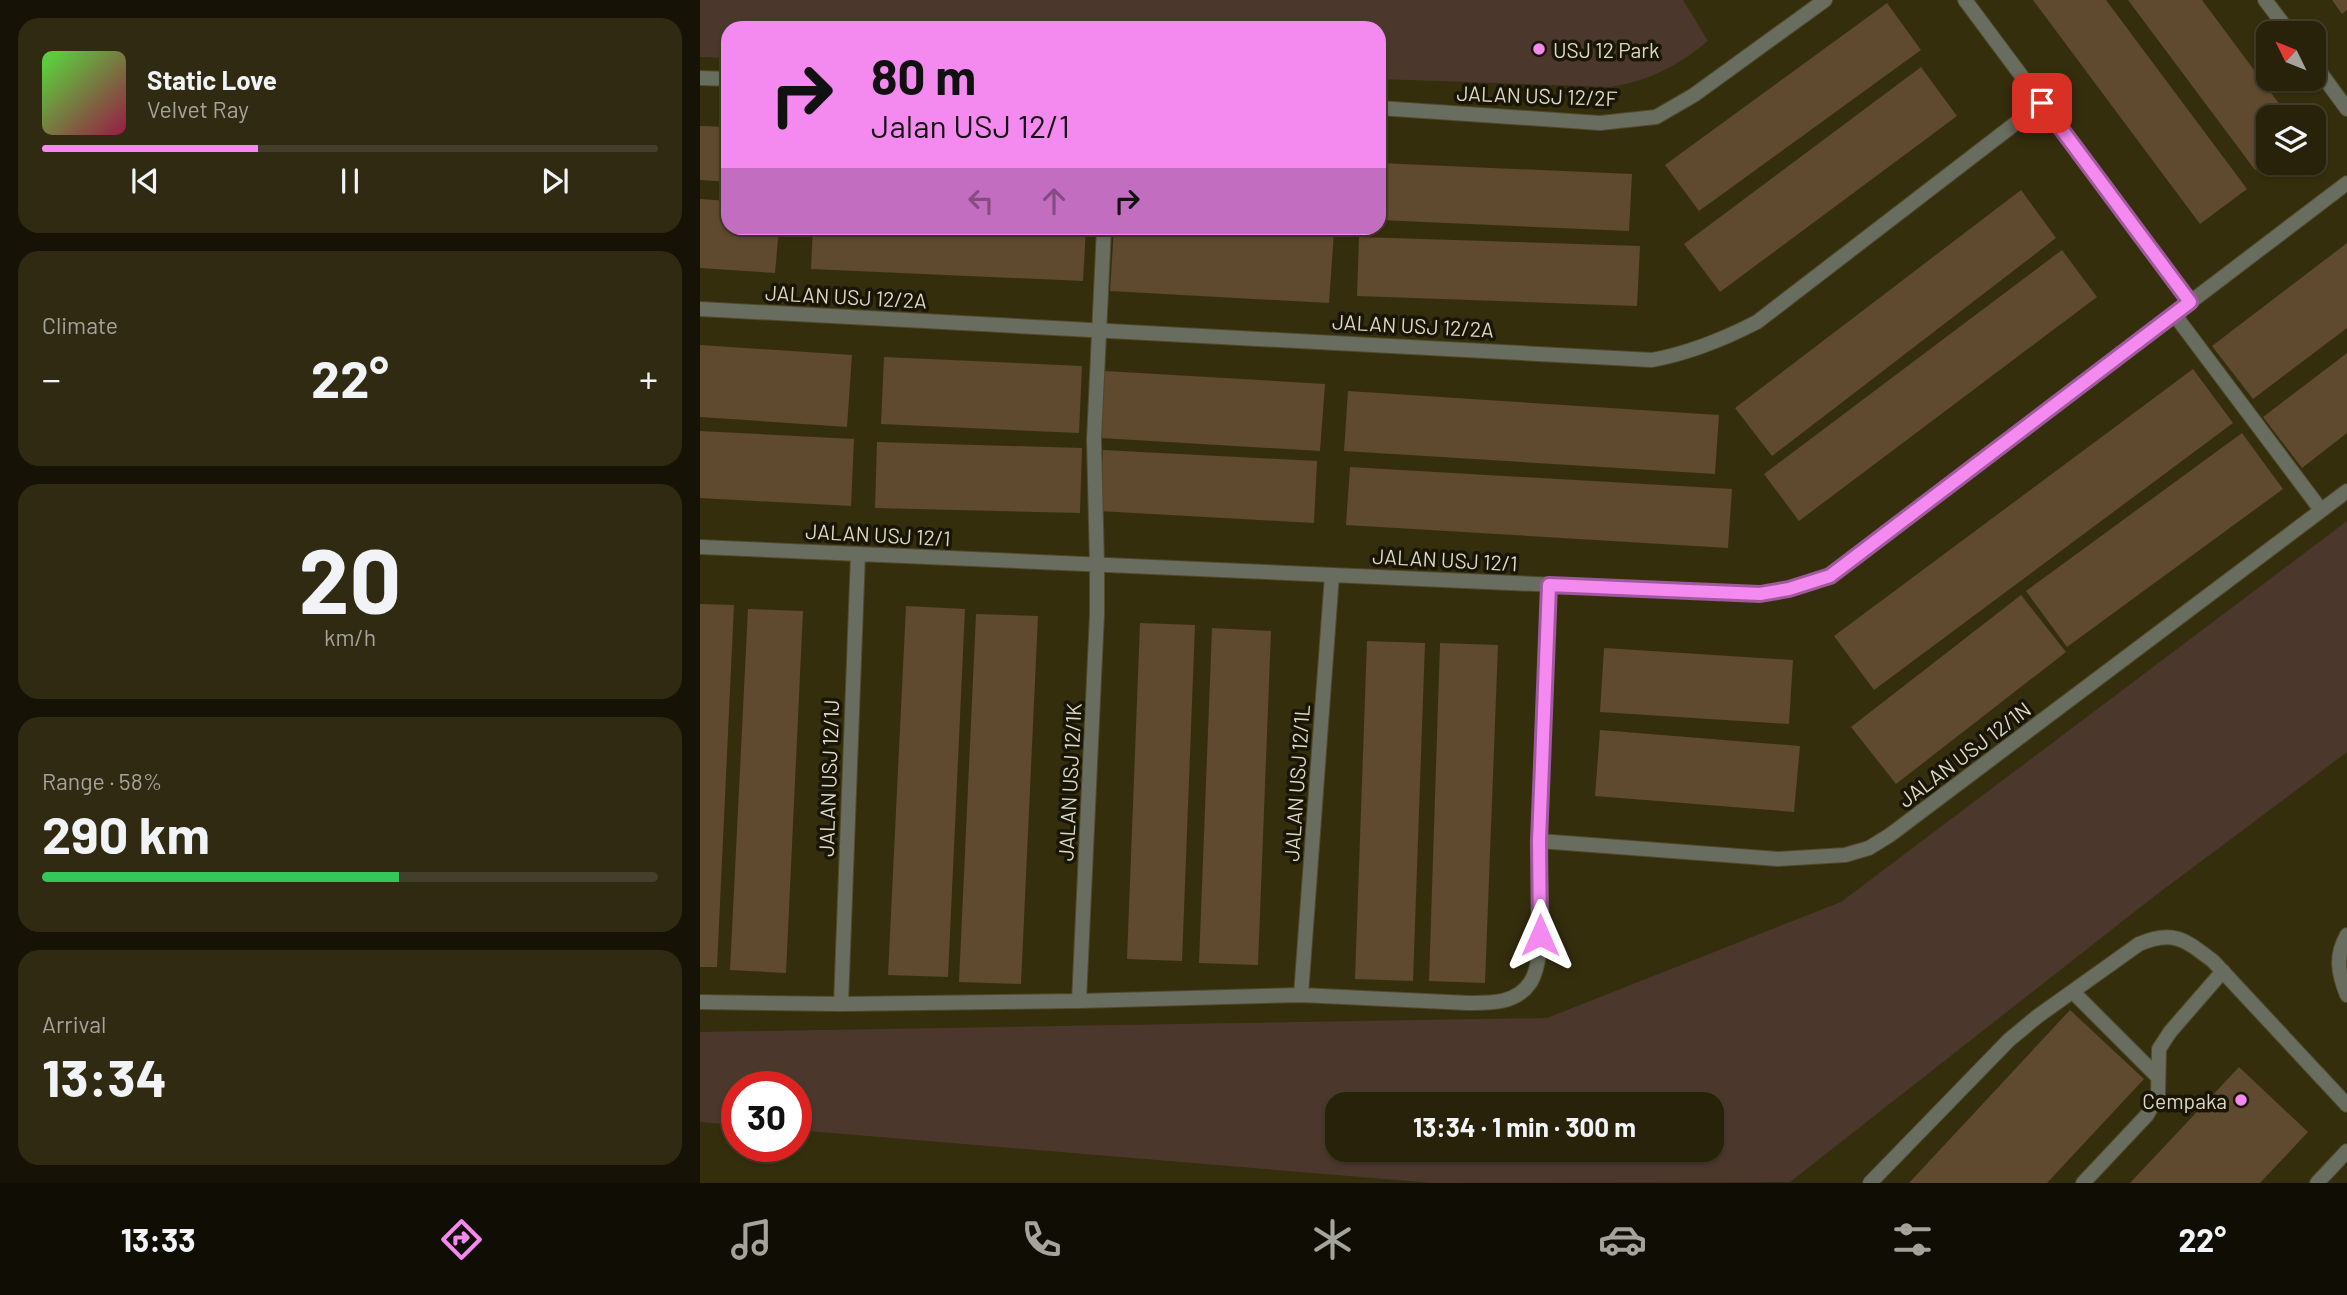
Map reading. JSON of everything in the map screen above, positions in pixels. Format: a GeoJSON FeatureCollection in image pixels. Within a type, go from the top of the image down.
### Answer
{"type":"FeatureCollection","features":[{"type":"Feature","properties":{"kind":"street","name":"JALAN USJ 12/2F"},"geometry":{"type":"LineString","coordinates":[[1386,108],[1600,123],[1656,117],[1676,108],[1825,0]]}},
{"type":"Feature","properties":{"kind":"street"},"geometry":{"type":"LineString","coordinates":[[1965,0],[2190,302]]}},
{"type":"Feature","properties":{"kind":"street"},"geometry":{"type":"LineString","coordinates":[[2265,0],[2281,21]]}},
{"type":"Feature","properties":{"kind":"street"},"geometry":{"type":"LineString","coordinates":[[700,78],[721,79]]}},
{"type":"Feature","properties":{"kind":"street"},"geometry":{"type":"LineString","coordinates":[[2326,80],[2347,109]]}},
{"type":"Feature","properties":{"kind":"street","name":"JALAN USJ 12/2A"},"geometry":{"type":"LineString","coordinates":[[700,309],[1652,360],[1681,355],[1712,344],[1757,321],[2042,103]]}},
{"type":"Feature","properties":{"kind":"street","name":"JALAN USJ 12/1"},"geometry":{"type":"LineString","coordinates":[[700,547],[1760,594],[1789,589],[1830,576],[2347,183]]}},
{"type":"Feature","properties":{"kind":"street","name":"JALAN USJ 12/1K"},"geometry":{"type":"LineString","coordinates":[[1079,1001],[1097,614],[1094,440],[1104,235]]}},
{"type":"Feature","properties":{"kind":"street"},"geometry":{"type":"LineString","coordinates":[[2174,314],[2321,510]]}},
{"type":"Feature","properties":{"kind":"street","name":"JALAN USJ 12/1N"},"geometry":{"type":"LineString","coordinates":[[1539,841],[1778,859],[1845,855],[1869,848],[1890,835],[2347,491]]}},
{"type":"Feature","properties":{"kind":"street","name":"JALAN USJ 12/1J"},"geometry":{"type":"LineString","coordinates":[[841,1004],[858,554]]}},
{"type":"Feature","properties":{"kind":"street","name":"JALAN USJ 12/1L"},"geometry":{"type":"LineString","coordinates":[[1301,995],[1332,575]]}},
{"type":"Feature","properties":{"kind":"street"},"geometry":{"type":"LineString","coordinates":[[700,1002],[841,1004],[1301,995],[1493,1003],[1513,999],[1530,983],[1538,961],[1539,841],[1549,585]]}},
{"type":"Feature","properties":{"kind":"street"},"geometry":{"type":"LineString","coordinates":[[2347,935],[2339,956],[2339,975],[2347,995]]}},
{"type":"Feature","properties":{"kind":"street"},"geometry":{"type":"LineString","coordinates":[[1870,1183],[2009,1040],[2139,944],[2152,939],[2172,936],[2194,947],[2223,971],[2347,1105]]}},
{"type":"Feature","properties":{"kind":"street"},"geometry":{"type":"LineString","coordinates":[[2083,1183],[2147,1115],[2158,1095],[2159,1048],[2223,971]]}},
{"type":"Feature","properties":{"kind":"street"},"geometry":{"type":"LineString","coordinates":[[2073,992],[2157,1076]]}},
{"type":"Feature","properties":{"kind":"street"},"geometry":{"type":"LineString","coordinates":[[2317,1183],[2347,1151]]}},
{"type":"Feature","properties":{"kind":"shaded area","name":"USJ 12 Park"},"geometry":{"type":"Polygon","coordinates":[[[700,0],[1683,0],[1708,41],[1663,71],[1611,87],[1386,79],[1386,21],[721,21],[721,58],[700,57],[700,0]]]}},
{"type":"Feature","properties":{"kind":"shaded area"},"geometry":{"type":"Polygon","coordinates":[[[2347,521],[2347,752],[2152,898],[1790,1182],[1433,1183],[812,1131],[812,1071],[721,1071],[721,1124],[700,1122],[700,1032],[1547,1018],[1841,902],[2347,521]]]}},
{"type":"Feature","properties":{"kind":"building"},"geometry":{"type":"Polygon","coordinates":[[[2033,0],[2106,0],[2247,189],[2200,224],[2033,0]]]}},
{"type":"Feature","properties":{"kind":"building"},"geometry":{"type":"Polygon","coordinates":[[[2128,0],[2202,0],[2256,73],[2256,91],[2270,91],[2280,105],[2256,105],[2255,170],[2128,0]]]}},
{"type":"Feature","properties":{"kind":"building"},"geometry":{"type":"Polygon","coordinates":[[[2332,0],[2347,0],[2347,10],[2342,14],[2332,0]]]}},
{"type":"Feature","properties":{"kind":"building"},"geometry":{"type":"Polygon","coordinates":[[[1887,3],[1921,50],[1699,211],[1665,165],[1887,3]]]}},
{"type":"Feature","properties":{"kind":"building"},"geometry":{"type":"Polygon","coordinates":[[[1921,67],[1957,116],[1720,292],[1684,244],[1921,67]]]}},
{"type":"Feature","properties":{"kind":"building"},"geometry":{"type":"Polygon","coordinates":[[[700,126],[721,127],[721,182],[700,180],[700,126]]]}},
{"type":"Feature","properties":{"kind":"building"},"geometry":{"type":"Polygon","coordinates":[[[1386,163],[1632,174],[1629,231],[1386,220],[1386,163]]]}},
{"type":"Feature","properties":{"kind":"building"},"geometry":{"type":"Polygon","coordinates":[[[2021,190],[2056,238],[1772,456],[1735,408],[2021,190]]]}},
{"type":"Feature","properties":{"kind":"building"},"geometry":{"type":"Polygon","coordinates":[[[700,199],[721,200],[721,235],[778,235],[775,273],[700,268],[700,199]]]}},
{"type":"Feature","properties":{"kind":"building"},"geometry":{"type":"Polygon","coordinates":[[[813,235],[1086,235],[1083,281],[811,269],[813,235]]]}},
{"type":"Feature","properties":{"kind":"building"},"geometry":{"type":"Polygon","coordinates":[[[1114,235],[1334,235],[1329,303],[1110,291],[1114,235]]]}},
{"type":"Feature","properties":{"kind":"building"},"geometry":{"type":"Polygon","coordinates":[[[1359,237],[1640,246],[1637,306],[1357,296],[1359,237]]]}},
{"type":"Feature","properties":{"kind":"building"},"geometry":{"type":"Polygon","coordinates":[[[2347,243],[2347,328],[2253,399],[2212,346],[2347,243]]]}},
{"type":"Feature","properties":{"kind":"building"},"geometry":{"type":"Polygon","coordinates":[[[2062,250],[2097,297],[1799,521],[1764,474],[2062,250]]]}},
{"type":"Feature","properties":{"kind":"building"},"geometry":{"type":"Polygon","coordinates":[[[700,345],[852,355],[847,427],[700,417],[700,345]]]}},
{"type":"Feature","properties":{"kind":"building"},"geometry":{"type":"Polygon","coordinates":[[[2347,353],[2347,433],[2302,468],[2263,417],[2347,353]]]}},
{"type":"Feature","properties":{"kind":"building"},"geometry":{"type":"Polygon","coordinates":[[[884,357],[1082,366],[1079,433],[881,424],[884,357]]]}},
{"type":"Feature","properties":{"kind":"building"},"geometry":{"type":"Polygon","coordinates":[[[2193,369],[2233,423],[1874,690],[1834,636],[2193,369]]]}},
{"type":"Feature","properties":{"kind":"building"},"geometry":{"type":"Polygon","coordinates":[[[1105,371],[1325,384],[1320,451],[1101,438],[1105,371]]]}},
{"type":"Feature","properties":{"kind":"building"},"geometry":{"type":"Polygon","coordinates":[[[1348,391],[1719,415],[1715,474],[1344,451],[1348,391]]]}},
{"type":"Feature","properties":{"kind":"building"},"geometry":{"type":"Polygon","coordinates":[[[700,431],[854,439],[851,506],[700,498],[700,431]]]}},
{"type":"Feature","properties":{"kind":"building"},"geometry":{"type":"Polygon","coordinates":[[[2242,433],[2283,489],[2067,647],[2026,591],[2242,433]]]}},
{"type":"Feature","properties":{"kind":"building"},"geometry":{"type":"Polygon","coordinates":[[[877,442],[1082,448],[1080,513],[875,508],[877,442]]]}},
{"type":"Feature","properties":{"kind":"building"},"geometry":{"type":"Polygon","coordinates":[[[1103,450],[1317,461],[1314,523],[1099,511],[1103,450]]]}},
{"type":"Feature","properties":{"kind":"building"},"geometry":{"type":"Polygon","coordinates":[[[1350,467],[1732,489],[1728,548],[1346,525],[1350,467]]]}},
{"type":"Feature","properties":{"kind":"building"},"geometry":{"type":"Polygon","coordinates":[[[2021,595],[2066,652],[1896,784],[1851,727],[2021,595]]]}},
{"type":"Feature","properties":{"kind":"building"},"geometry":{"type":"Polygon","coordinates":[[[700,604],[734,605],[717,967],[700,967],[700,604]]]}},
{"type":"Feature","properties":{"kind":"building"},"geometry":{"type":"Polygon","coordinates":[[[906,606],[965,609],[948,977],[888,975],[906,606]]]}},
{"type":"Feature","properties":{"kind":"building"},"geometry":{"type":"Polygon","coordinates":[[[748,609],[803,611],[786,973],[730,970],[748,609]]]}},
{"type":"Feature","properties":{"kind":"building"},"geometry":{"type":"Polygon","coordinates":[[[976,614],[1038,616],[1021,984],[959,982],[976,614]]]}},
{"type":"Feature","properties":{"kind":"building"},"geometry":{"type":"Polygon","coordinates":[[[1140,623],[1195,625],[1182,961],[1127,959],[1140,623]]]}},
{"type":"Feature","properties":{"kind":"building"},"geometry":{"type":"Polygon","coordinates":[[[1212,628],[1271,631],[1258,965],[1199,963],[1212,628]]]}},
{"type":"Feature","properties":{"kind":"building"},"geometry":{"type":"Polygon","coordinates":[[[1367,641],[1425,643],[1413,981],[1355,979],[1367,641]]]}},
{"type":"Feature","properties":{"kind":"building"},"geometry":{"type":"Polygon","coordinates":[[[1440,643],[1498,645],[1485,983],[1429,981],[1440,643]]]}},
{"type":"Feature","properties":{"kind":"building"},"geometry":{"type":"Polygon","coordinates":[[[1604,648],[1793,660],[1789,724],[1600,712],[1604,648]]]}},
{"type":"Feature","properties":{"kind":"building"},"geometry":{"type":"Polygon","coordinates":[[[1600,730],[1800,746],[1794,812],[1595,796],[1600,730]]]}},
{"type":"Feature","properties":{"kind":"building"},"geometry":{"type":"Polygon","coordinates":[[[2070,1010],[2144,1079],[2047,1183],[1909,1183],[2070,1010]]]}},
{"type":"Feature","properties":{"kind":"building","name":"Cempaka"},"geometry":{"type":"Polygon","coordinates":[[[2239,1067],[2308,1132],[2260,1183],[2130,1183],[2239,1067]]]}},
{"type":"Feature","properties":{"kind":"place","name":"USJ 12 Park"},"geometry":{"type":"Point","coordinates":[1539,49]}},
{"type":"Feature","properties":{"kind":"place","name":"Cempaka"},"geometry":{"type":"Point","coordinates":[2241,1100]}},
{"type":"Feature","properties":{"kind":"route"},"geometry":{"type":"LineString","coordinates":[[1540,935],[1539,841],[1549,585],[1760,594],[1789,589],[1830,576],[2190,302],[2042,103]]}}]}
